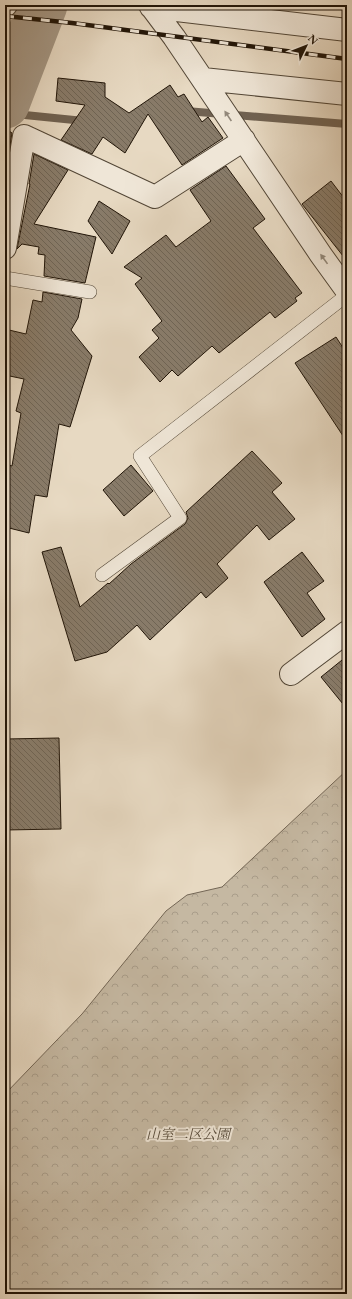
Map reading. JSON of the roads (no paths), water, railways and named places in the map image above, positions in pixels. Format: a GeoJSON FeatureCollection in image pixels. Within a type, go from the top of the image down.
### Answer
{"type":"FeatureCollection","features":[{"type":"Feature","properties":{"kind":"street"},"geometry":{"type":"LineString","coordinates":[[151,6],[347,30]]}},
{"type":"Feature","properties":{"kind":"street"},"geometry":{"type":"LineString","coordinates":[[151,6],[203,79],[321,255],[347,290]]}},
{"type":"Feature","properties":{"kind":"street"},"geometry":{"type":"LineString","coordinates":[[203,79],[347,94]]}},
{"type":"Feature","properties":{"kind":"street"},"geometry":{"type":"LineString","coordinates":[[5,248],[24,136],[154,197],[244,140]]}},
{"type":"Feature","properties":{"kind":"street"},"geometry":{"type":"LineString","coordinates":[[291,674],[347,632]]}},
{"type":"Feature","properties":{"kind":"lane"},"geometry":{"type":"LineString","coordinates":[[5,278],[90,292]]}},
{"type":"Feature","properties":{"kind":"lane"},"geometry":{"type":"LineString","coordinates":[[102,575],[180,518],[140,456],[347,295]]}},
{"type":"Feature","properties":{"kind":"waterway"},"geometry":{"type":"LineString","coordinates":[[5,104],[43,5]]}},
{"type":"Feature","properties":{"kind":"waterway"},"geometry":{"type":"LineString","coordinates":[[186,111],[347,124]]}},
{"type":"Feature","properties":{"kind":"waterway"},"geometry":{"type":"LineString","coordinates":[[5,113],[84,121]]}},
{"type":"Feature","properties":{"kind":"railway"},"geometry":{"type":"LineString","coordinates":[[5,16],[72,23],[347,59]]}},
{"type":"Feature","properties":{"kind":"park label","name":"山室二区公園"},"geometry":{"type":"Point","coordinates":[188,1134]}}]}
